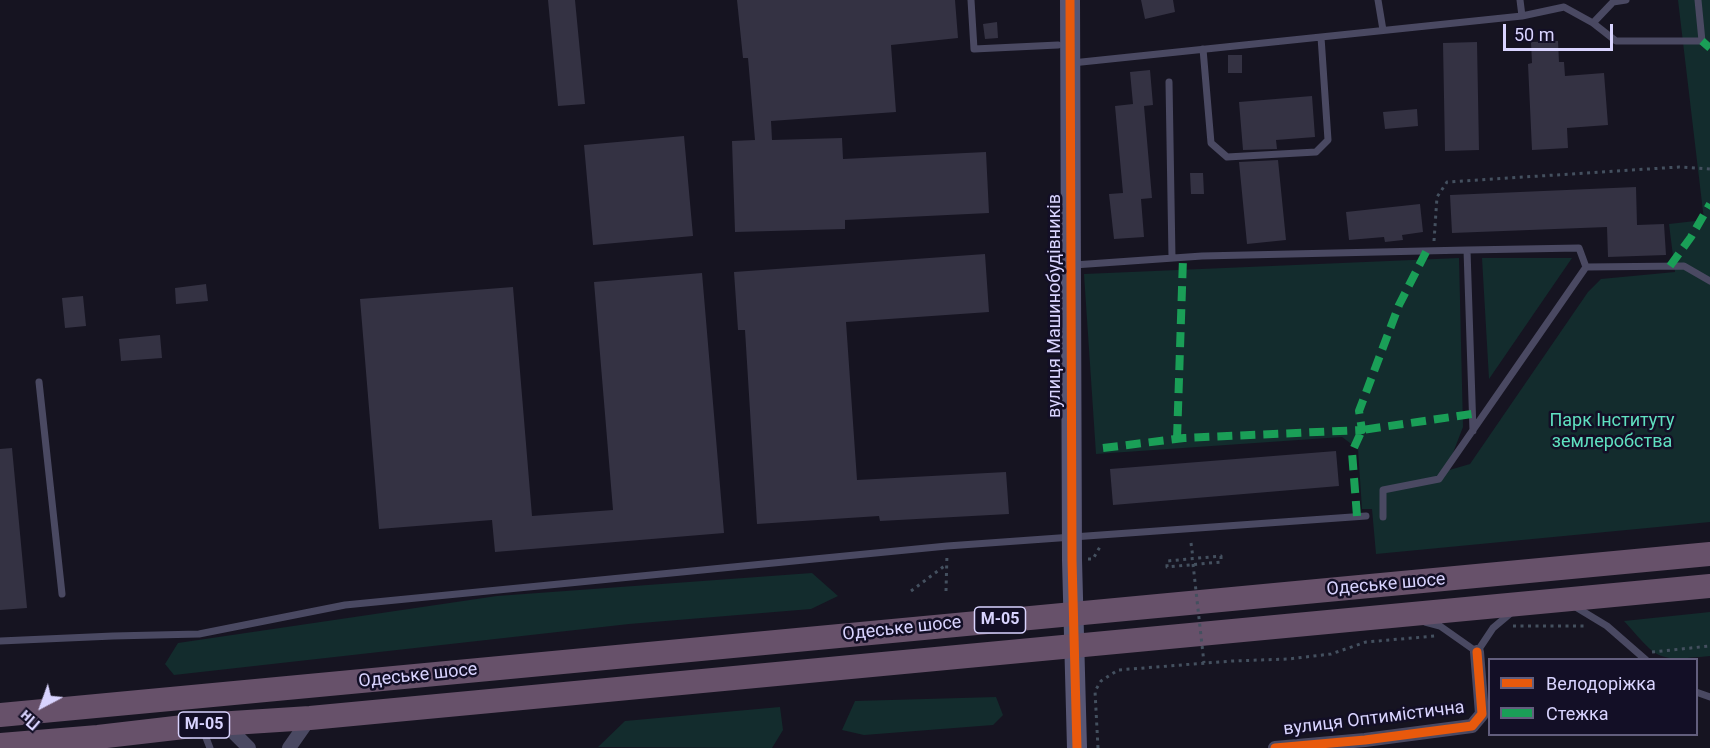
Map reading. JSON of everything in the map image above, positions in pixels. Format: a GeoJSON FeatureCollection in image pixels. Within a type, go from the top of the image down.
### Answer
{"type":"FeatureCollection","features":[{"type":"Feature","properties":{"kind":"highway","name":"Одеське шосе"},"geometry":{"type":"LineString","coordinates":[[0,715],[1710,554]]}},
{"type":"Feature","properties":{"kind":"highway","name":"Одеське шосе"},"geometry":{"type":"LineString","coordinates":[[13,746],[201,725],[310,718],[1710,586]]}},
{"type":"Feature","properties":{"kind":"street","name":"вулиця Машинобудівників"},"geometry":{"type":"LineString","coordinates":[[1070,0],[1072,536],[1077,748]]}},
{"type":"Feature","properties":{"kind":"street","name":"вулиця Оптимістична"},"geometry":{"type":"LineString","coordinates":[[1275,748],[1347,745],[1472,726],[1482,714],[1477,652]]}},
{"type":"Feature","properties":{"kind":"street"},"geometry":{"type":"LineString","coordinates":[[289,748],[310,718]]}},
{"type":"Feature","properties":{"kind":"street"},"geometry":{"type":"LineString","coordinates":[[225,724],[249,748]]}},
{"type":"Feature","properties":{"kind":"lane"},"geometry":{"type":"LineString","coordinates":[[971,0],[974,50],[1058,45]]}},
{"type":"Feature","properties":{"kind":"lane"},"geometry":{"type":"LineString","coordinates":[[1378,0],[1383,30]]}},
{"type":"Feature","properties":{"kind":"lane"},"geometry":{"type":"LineString","coordinates":[[1520,0],[1522,16]]}},
{"type":"Feature","properties":{"kind":"lane"},"geometry":{"type":"LineString","coordinates":[[1593,23],[1613,2],[1626,0]]}},
{"type":"Feature","properties":{"kind":"lane"},"geometry":{"type":"LineString","coordinates":[[1070,63],[1522,16],[1564,7],[1593,23],[1616,41],[1702,41],[1698,0]]}},
{"type":"Feature","properties":{"kind":"lane"},"geometry":{"type":"LineString","coordinates":[[1203,49],[1211,143],[1227,157],[1316,152],[1328,140],[1321,37]]}},
{"type":"Feature","properties":{"kind":"lane"},"geometry":{"type":"LineString","coordinates":[[1169,82],[1172,258]]}},
{"type":"Feature","properties":{"kind":"lane"},"geometry":{"type":"LineString","coordinates":[[1071,265],[1172,258],[1579,248],[1586,267]]}},
{"type":"Feature","properties":{"kind":"lane"},"geometry":{"type":"LineString","coordinates":[[1467,250],[1473,431]]}},
{"type":"Feature","properties":{"kind":"lane"},"geometry":{"type":"LineString","coordinates":[[1586,267],[1684,266],[1710,281]]}},
{"type":"Feature","properties":{"kind":"lane"},"geometry":{"type":"LineString","coordinates":[[1383,517],[1383,490],[1439,479],[1586,267]]}},
{"type":"Feature","properties":{"kind":"lane"},"geometry":{"type":"LineString","coordinates":[[39,382],[62,594]]}},
{"type":"Feature","properties":{"kind":"lane"},"geometry":{"type":"LineString","coordinates":[[0,641],[199,634],[345,605],[947,546],[1366,516]]}},
{"type":"Feature","properties":{"kind":"lane"},"geometry":{"type":"LineString","coordinates":[[1564,600],[1607,626],[1647,656]]}},
{"type":"Feature","properties":{"kind":"lane"},"geometry":{"type":"LineString","coordinates":[[1396,616],[1440,626],[1477,652],[1493,627],[1522,604]]}},
{"type":"Feature","properties":{"kind":"lane"},"geometry":{"type":"LineString","coordinates":[[201,725],[210,748]]}},
{"type":"Feature","properties":{"kind":"path"},"geometry":{"type":"LineString","coordinates":[[1434,250],[1437,197],[1447,182],[1679,167],[1710,170]]}},
{"type":"Feature","properties":{"kind":"path"},"geometry":{"type":"LineString","coordinates":[[1191,543],[1193,558]]}},
{"type":"Feature","properties":{"kind":"path"},"geometry":{"type":"LineString","coordinates":[[946,591],[947,546]]}},
{"type":"Feature","properties":{"kind":"path"},"geometry":{"type":"LineString","coordinates":[[1221,556],[1221,562],[1167,567],[1167,561],[1193,558],[1221,556]]}},
{"type":"Feature","properties":{"kind":"path"},"geometry":{"type":"LineString","coordinates":[[910,591],[947,564]]}},
{"type":"Feature","properties":{"kind":"path"},"geometry":{"type":"LineString","coordinates":[[1193,564],[1204,663]]}},
{"type":"Feature","properties":{"kind":"path"},"geometry":{"type":"LineString","coordinates":[[1506,629],[1513,626],[1590,626]]}},
{"type":"Feature","properties":{"kind":"path"},"geometry":{"type":"LineString","coordinates":[[1098,748],[1095,691],[1101,681],[1118,670],[1331,654],[1366,642],[1434,636],[1442,641]]}},
{"type":"Feature","properties":{"kind":"path"},"geometry":{"type":"LineString","coordinates":[[1647,656],[1710,646]]}},
{"type":"Feature","properties":{"kind":"green space","name":"Парк Інституту землеробства"},"geometry":{"type":"Polygon","coordinates":[[[1678,0],[1710,0],[1710,522],[1376,554],[1372,509],[1362,509],[1358,449],[1342,437],[1096,454],[1084,274],[1459,258],[1463,427],[1446,471],[1470,464],[1588,292],[1601,279],[1675,272],[1669,224],[1704,220],[1678,0]]]}},
{"type":"Feature","properties":{"kind":"green space"},"geometry":{"type":"Polygon","coordinates":[[[1482,258],[1572,258],[1489,379],[1482,258]]]}},
{"type":"Feature","properties":{"kind":"green space"},"geometry":{"type":"Polygon","coordinates":[[[812,573],[838,596],[811,609],[629,624],[174,675],[165,664],[178,643],[497,596],[812,573]]]}},
{"type":"Feature","properties":{"kind":"green space"},"geometry":{"type":"Polygon","coordinates":[[[1710,612],[1710,656],[1668,658],[1660,655],[1645,644],[1624,621],[1710,612]]]}},
{"type":"Feature","properties":{"kind":"green space"},"geometry":{"type":"Polygon","coordinates":[[[996,697],[1003,715],[993,725],[864,735],[842,730],[855,701],[996,697]]]}},
{"type":"Feature","properties":{"kind":"green space"},"geometry":{"type":"Polygon","coordinates":[[[780,707],[783,730],[772,748],[598,747],[625,721],[780,707]]]}},
{"type":"Feature","properties":{"kind":"building"},"geometry":{"type":"Polygon","coordinates":[[[548,0],[575,0],[585,104],[558,106],[548,0]]]}},
{"type":"Feature","properties":{"kind":"building"},"geometry":{"type":"Polygon","coordinates":[[[737,0],[955,0],[958,38],[891,45],[896,112],[771,121],[772,140],[842,138],[843,159],[986,152],[989,213],[845,220],[845,229],[735,232],[732,141],[755,140],[748,58],[743,58],[737,0]]]}},
{"type":"Feature","properties":{"kind":"building"},"geometry":{"type":"Polygon","coordinates":[[[1141,0],[1173,0],[1175,12],[1145,19],[1141,0]]]}},
{"type":"Feature","properties":{"kind":"building"},"geometry":{"type":"Polygon","coordinates":[[[997,22],[998,38],[985,39],[983,24],[997,22]]]}},
{"type":"Feature","properties":{"kind":"building"},"geometry":{"type":"Polygon","coordinates":[[[1558,41],[1559,62],[1564,62],[1565,76],[1604,73],[1608,125],[1567,128],[1568,148],[1532,150],[1528,64],[1532,63],[1531,42],[1558,41]]]}},
{"type":"Feature","properties":{"kind":"building"},"geometry":{"type":"Polygon","coordinates":[[[1477,42],[1479,150],[1445,151],[1443,43],[1477,42]]]}},
{"type":"Feature","properties":{"kind":"building"},"geometry":{"type":"Polygon","coordinates":[[[1228,55],[1242,55],[1242,73],[1228,73],[1228,55]]]}},
{"type":"Feature","properties":{"kind":"building"},"geometry":{"type":"Polygon","coordinates":[[[1150,70],[1153,105],[1144,106],[1152,198],[1141,199],[1144,237],[1114,239],[1109,194],[1123,193],[1115,106],[1133,104],[1130,72],[1150,70]]]}},
{"type":"Feature","properties":{"kind":"building"},"geometry":{"type":"Polygon","coordinates":[[[1312,96],[1315,137],[1276,140],[1277,149],[1243,150],[1239,102],[1312,96]]]}},
{"type":"Feature","properties":{"kind":"building"},"geometry":{"type":"Polygon","coordinates":[[[1417,109],[1418,126],[1385,129],[1383,112],[1417,109]]]}},
{"type":"Feature","properties":{"kind":"building"},"geometry":{"type":"Polygon","coordinates":[[[684,136],[693,236],[593,245],[584,145],[684,136]]]}},
{"type":"Feature","properties":{"kind":"building"},"geometry":{"type":"Polygon","coordinates":[[[1278,160],[1286,240],[1247,244],[1239,162],[1278,160]]]}},
{"type":"Feature","properties":{"kind":"building"},"geometry":{"type":"Polygon","coordinates":[[[1190,173],[1203,173],[1204,194],[1191,194],[1190,173]]]}},
{"type":"Feature","properties":{"kind":"building"},"geometry":{"type":"Polygon","coordinates":[[[1636,187],[1637,225],[1664,224],[1666,255],[1608,257],[1607,227],[1452,233],[1450,195],[1636,187]]]}},
{"type":"Feature","properties":{"kind":"building"},"geometry":{"type":"Polygon","coordinates":[[[1420,204],[1423,232],[1402,235],[1403,240],[1385,242],[1384,237],[1349,240],[1346,212],[1420,204]]]}},
{"type":"Feature","properties":{"kind":"building"},"geometry":{"type":"Polygon","coordinates":[[[985,254],[989,312],[846,322],[857,480],[1006,472],[1009,514],[880,521],[879,516],[757,524],[745,330],[738,330],[734,272],[985,254]]]}},
{"type":"Feature","properties":{"kind":"building"},"geometry":{"type":"Polygon","coordinates":[[[702,273],[724,533],[495,552],[492,520],[379,529],[360,299],[513,287],[532,516],[613,510],[594,282],[702,273]]]}},
{"type":"Feature","properties":{"kind":"building"},"geometry":{"type":"Polygon","coordinates":[[[206,284],[208,301],[176,304],[175,288],[206,284]]]}},
{"type":"Feature","properties":{"kind":"building"},"geometry":{"type":"Polygon","coordinates":[[[83,296],[86,326],[65,328],[62,298],[83,296]]]}},
{"type":"Feature","properties":{"kind":"building"},"geometry":{"type":"Polygon","coordinates":[[[160,335],[162,358],[121,361],[119,339],[160,335]]]}},
{"type":"Feature","properties":{"kind":"building"},"geometry":{"type":"Polygon","coordinates":[[[12,448],[27,608],[0,610],[0,449],[12,448]]]}},
{"type":"Feature","properties":{"kind":"building"},"geometry":{"type":"Polygon","coordinates":[[[1336,451],[1339,486],[1113,505],[1110,469],[1336,451]]]}},
{"type":"Feature","properties":{"kind":"marked path"},"geometry":{"type":"LineString","coordinates":[[1702,41],[1710,48]]}},
{"type":"Feature","properties":{"kind":"marked path"},"geometry":{"type":"LineString","coordinates":[[1670,266],[1691,237],[1710,204]]}},
{"type":"Feature","properties":{"kind":"marked path"},"geometry":{"type":"LineString","coordinates":[[1103,448],[1184,438],[1362,430],[1359,411],[1399,305],[1427,250]]}},
{"type":"Feature","properties":{"kind":"marked path"},"geometry":{"type":"LineString","coordinates":[[1177,439],[1183,258]]}},
{"type":"Feature","properties":{"kind":"marked path"},"geometry":{"type":"LineString","coordinates":[[1357,516],[1352,452],[1362,430],[1472,414]]}},
{"type":"Feature","properties":{"kind":"cycle path"},"geometry":{"type":"LineString","coordinates":[[1070,0],[1072,560],[1077,748]]}},
{"type":"Feature","properties":{"kind":"cycle path"},"geometry":{"type":"LineString","coordinates":[[1275,748],[1365,740],[1472,726],[1482,714],[1477,652]]}}]}
